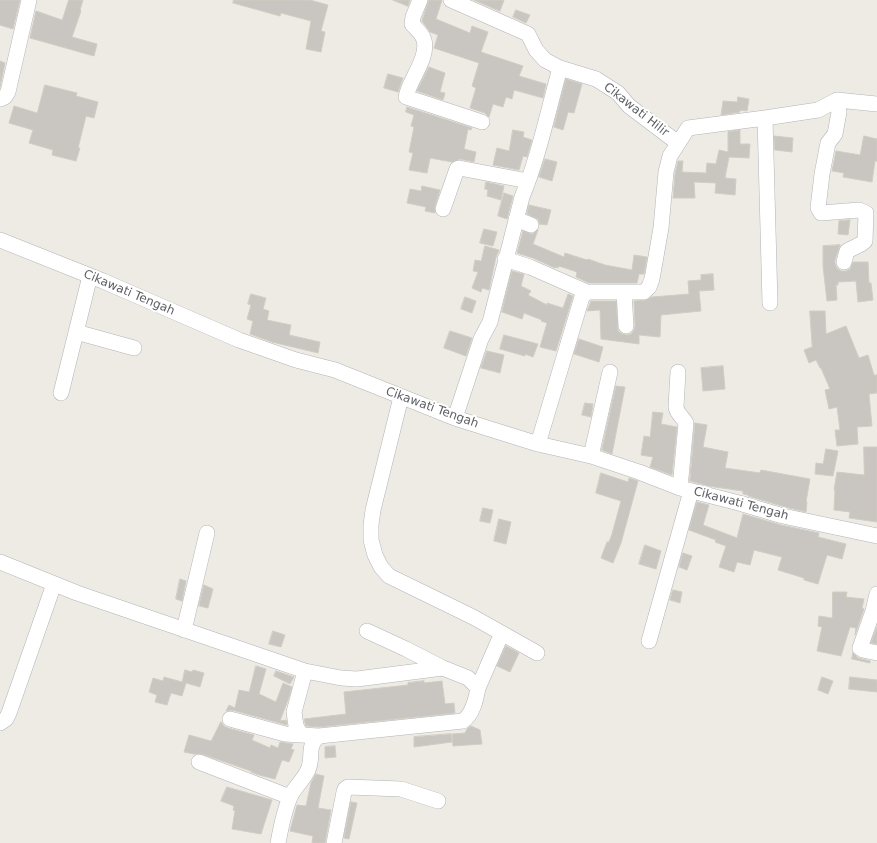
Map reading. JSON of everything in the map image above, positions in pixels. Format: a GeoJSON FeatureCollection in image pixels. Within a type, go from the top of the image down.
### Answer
{"type":"FeatureCollection","features":[{"type":"Feature","properties":{"kind":"street"},"geometry":{"type":"LineString","coordinates":[[0,99],[5,97],[8,92],[29,0]]}},
{"type":"Feature","properties":{"kind":"street"},"geometry":{"type":"LineString","coordinates":[[420,0],[412,17],[412,24],[424,40],[424,52],[406,98],[482,122]]}},
{"type":"Feature","properties":{"kind":"street","name":"Cikawati Hilir"},"geometry":{"type":"LineString","coordinates":[[451,0],[528,34],[539,55],[545,60],[560,68],[596,79],[618,93],[629,106],[678,143]]}},
{"type":"Feature","properties":{"kind":"street"},"geometry":{"type":"LineString","coordinates":[[455,418],[481,339],[490,322],[522,197],[528,181],[560,68]]}},
{"type":"Feature","properties":{"kind":"street"},"geometry":{"type":"LineString","coordinates":[[506,259],[530,267],[586,292],[644,292],[649,287],[652,279],[661,228],[666,172],[670,156],[688,128],[818,110],[837,100],[877,104]]}},
{"type":"Feature","properties":{"kind":"street"},"geometry":{"type":"LineString","coordinates":[[837,100],[839,112],[835,134],[828,144],[822,174],[818,208],[821,213],[859,210],[866,213],[865,241],[846,251],[844,262]]}},
{"type":"Feature","properties":{"kind":"street"},"geometry":{"type":"LineString","coordinates":[[766,118],[770,303]]}},
{"type":"Feature","properties":{"kind":"street"},"geometry":{"type":"LineString","coordinates":[[443,209],[457,169],[459,168],[528,181]]}},
{"type":"Feature","properties":{"kind":"street"},"geometry":{"type":"LineString","coordinates":[[516,219],[531,225]]}},
{"type":"Feature","properties":{"kind":"street","name":"Cikawati Tengah"},"geometry":{"type":"LineString","coordinates":[[0,240],[90,276],[239,340],[296,360],[335,370],[455,418],[538,444],[591,456],[686,489],[783,516],[877,536]]}},
{"type":"Feature","properties":{"kind":"street"},"geometry":{"type":"LineString","coordinates":[[61,393],[90,276]]}},
{"type":"Feature","properties":{"kind":"street"},"geometry":{"type":"LineString","coordinates":[[538,444],[582,297],[586,292]]}},
{"type":"Feature","properties":{"kind":"street"},"geometry":{"type":"LineString","coordinates":[[624,292],[626,326]]}},
{"type":"Feature","properties":{"kind":"street"},"geometry":{"type":"LineString","coordinates":[[76,332],[134,348]]}},
{"type":"Feature","properties":{"kind":"street"},"geometry":{"type":"LineString","coordinates":[[591,456],[610,372]]}},
{"type":"Feature","properties":{"kind":"street"},"geometry":{"type":"LineString","coordinates":[[649,641],[686,489],[686,423],[683,417],[678,413],[676,407],[678,372]]}},
{"type":"Feature","properties":{"kind":"street"},"geometry":{"type":"LineString","coordinates":[[401,397],[372,510],[371,540],[375,555],[381,568],[389,576],[473,617],[537,653]]}},
{"type":"Feature","properties":{"kind":"street"},"geometry":{"type":"LineString","coordinates":[[184,630],[207,534]]}},
{"type":"Feature","properties":{"kind":"street"},"geometry":{"type":"LineString","coordinates":[[0,562],[77,593],[305,671],[341,678],[357,679],[443,668]]}},
{"type":"Feature","properties":{"kind":"street"},"geometry":{"type":"LineString","coordinates":[[0,723],[6,719],[9,713],[54,584]]}},
{"type":"Feature","properties":{"kind":"street"},"geometry":{"type":"LineString","coordinates":[[877,594],[873,611],[860,648],[877,653]]}},
{"type":"Feature","properties":{"kind":"street"},"geometry":{"type":"LineString","coordinates":[[367,631],[443,668],[468,678],[478,688]]}},
{"type":"Feature","properties":{"kind":"street"},"geometry":{"type":"LineString","coordinates":[[230,719],[285,734],[319,736],[463,721],[468,718],[478,688],[502,633]]}},
{"type":"Feature","properties":{"kind":"street"},"geometry":{"type":"LineString","coordinates":[[301,735],[296,726],[294,712],[305,671]]}},
{"type":"Feature","properties":{"kind":"street"},"geometry":{"type":"LineString","coordinates":[[278,843],[290,797],[308,770],[311,762],[311,746],[314,740],[319,736]]}},
{"type":"Feature","properties":{"kind":"street"},"geometry":{"type":"LineString","coordinates":[[199,762],[290,797]]}},
{"type":"Feature","properties":{"kind":"street"},"geometry":{"type":"LineString","coordinates":[[334,843],[344,792],[348,787],[401,789],[438,801]]}},
{"type":"Feature","properties":{"kind":"building"},"geometry":{"type":"Polygon","coordinates":[[[0,0],[20,0],[13,29],[0,25],[0,0]]]}},
{"type":"Feature","properties":{"kind":"building"},"geometry":{"type":"Polygon","coordinates":[[[69,0],[83,0],[81,11],[72,37],[97,44],[94,56],[30,38],[36,11],[62,20],[69,0]]]}},
{"type":"Feature","properties":{"kind":"building"},"geometry":{"type":"Polygon","coordinates":[[[234,0],[310,0],[328,5],[321,31],[325,32],[321,52],[306,49],[311,21],[281,13],[280,16],[233,3],[234,0]]]}},
{"type":"Feature","properties":{"kind":"building"},"geometry":{"type":"Polygon","coordinates":[[[393,0],[410,0],[408,6],[393,0]]]}},
{"type":"Feature","properties":{"kind":"building"},"geometry":{"type":"Polygon","coordinates":[[[429,0],[442,0],[436,19],[470,33],[472,26],[488,32],[481,52],[523,66],[519,76],[546,84],[543,98],[514,90],[512,99],[506,97],[503,107],[493,104],[489,117],[485,113],[470,108],[476,88],[472,86],[479,63],[434,48],[438,35],[430,32],[422,21],[429,0]]]}},
{"type":"Feature","properties":{"kind":"building"},"geometry":{"type":"Polygon","coordinates":[[[474,0],[504,0],[500,11],[474,0]]]}},
{"type":"Feature","properties":{"kind":"building"},"geometry":{"type":"Polygon","coordinates":[[[516,10],[530,15],[526,23],[513,17],[516,10]]]}},
{"type":"Feature","properties":{"kind":"building"},"geometry":{"type":"Polygon","coordinates":[[[0,61],[5,63],[0,87],[0,61]]]}},
{"type":"Feature","properties":{"kind":"building"},"geometry":{"type":"Polygon","coordinates":[[[429,67],[445,73],[440,92],[445,93],[443,100],[417,91],[429,67]]]}},
{"type":"Feature","properties":{"kind":"building"},"geometry":{"type":"Polygon","coordinates":[[[388,74],[403,78],[398,92],[384,88],[388,74]]]}},
{"type":"Feature","properties":{"kind":"building"},"geometry":{"type":"Polygon","coordinates":[[[566,79],[582,84],[574,113],[568,112],[563,130],[554,127],[566,79]]]}},
{"type":"Feature","properties":{"kind":"building"},"geometry":{"type":"Polygon","coordinates":[[[45,85],[77,93],[76,96],[98,102],[94,118],[86,116],[76,161],[52,155],[53,150],[29,143],[33,130],[9,123],[14,106],[37,113],[45,85]]]}},
{"type":"Feature","properties":{"kind":"building"},"geometry":{"type":"Polygon","coordinates":[[[738,97],[749,99],[747,111],[740,110],[740,112],[721,115],[723,101],[737,102],[738,97]]]}},
{"type":"Feature","properties":{"kind":"building"},"geometry":{"type":"Polygon","coordinates":[[[407,107],[472,128],[471,130],[468,129],[464,149],[476,152],[474,162],[460,159],[452,162],[430,158],[427,173],[409,170],[413,153],[409,152],[414,127],[411,126],[414,115],[406,112],[407,107]]]}},
{"type":"Feature","properties":{"kind":"building"},"geometry":{"type":"Polygon","coordinates":[[[513,130],[524,132],[523,137],[532,140],[527,157],[523,156],[519,170],[493,165],[497,148],[509,151],[513,130]]]}},
{"type":"Feature","properties":{"kind":"building"},"geometry":{"type":"Polygon","coordinates":[[[740,130],[740,144],[750,144],[749,158],[729,157],[725,178],[736,179],[735,195],[715,193],[716,183],[694,182],[695,198],[673,198],[675,174],[678,161],[683,161],[682,172],[706,173],[707,163],[716,164],[719,150],[728,152],[728,132],[740,130]]]}},
{"type":"Feature","properties":{"kind":"building"},"geometry":{"type":"Polygon","coordinates":[[[774,136],[793,138],[792,152],[775,150],[774,136]]]}},
{"type":"Feature","properties":{"kind":"building"},"geometry":{"type":"Polygon","coordinates":[[[864,136],[877,139],[877,161],[875,161],[872,182],[843,177],[844,173],[832,171],[836,151],[860,155],[864,136]]]}},
{"type":"Feature","properties":{"kind":"building"},"geometry":{"type":"Polygon","coordinates":[[[545,159],[557,162],[552,181],[539,177],[545,159]]]}},
{"type":"Feature","properties":{"kind":"building"},"geometry":{"type":"Polygon","coordinates":[[[486,182],[504,186],[501,200],[487,196],[488,190],[485,189],[486,182]]]}},
{"type":"Feature","properties":{"kind":"building"},"geometry":{"type":"Polygon","coordinates":[[[422,186],[440,190],[435,206],[435,213],[425,211],[426,207],[407,203],[410,189],[421,191],[422,186]]]}},
{"type":"Feature","properties":{"kind":"building"},"geometry":{"type":"Polygon","coordinates":[[[504,193],[513,196],[507,219],[498,216],[504,193]]]}},
{"type":"Feature","properties":{"kind":"building"},"geometry":{"type":"Polygon","coordinates":[[[529,205],[551,210],[547,225],[540,225],[538,219],[527,214],[529,205]]]}},
{"type":"Feature","properties":{"kind":"building"},"geometry":{"type":"Polygon","coordinates":[[[850,220],[848,235],[838,234],[839,221],[850,220]]]}},
{"type":"Feature","properties":{"kind":"building"},"geometry":{"type":"Polygon","coordinates":[[[484,229],[497,232],[493,246],[480,243],[484,229]]]}},
{"type":"Feature","properties":{"kind":"building"},"geometry":{"type":"Polygon","coordinates":[[[538,230],[533,244],[564,257],[565,253],[605,265],[632,270],[634,255],[647,257],[644,274],[639,274],[637,283],[589,283],[576,277],[577,272],[559,266],[558,268],[555,268],[533,258],[517,253],[523,231],[532,234],[538,230]]]}},
{"type":"Feature","properties":{"kind":"building"},"geometry":{"type":"Polygon","coordinates":[[[840,245],[835,264],[841,271],[850,269],[853,262],[868,262],[869,283],[871,283],[873,300],[858,302],[856,281],[838,282],[838,285],[836,285],[837,300],[827,301],[823,266],[823,246],[840,245]]]}},
{"type":"Feature","properties":{"kind":"building"},"geometry":{"type":"Polygon","coordinates":[[[485,246],[499,250],[496,257],[489,290],[482,288],[481,292],[472,288],[478,272],[473,271],[475,260],[481,261],[485,246]]]}},
{"type":"Feature","properties":{"kind":"building"},"geometry":{"type":"Polygon","coordinates":[[[512,271],[524,274],[521,286],[531,291],[528,295],[547,305],[547,303],[563,308],[568,294],[573,296],[556,351],[540,347],[547,323],[524,313],[522,319],[502,312],[512,271]]]}},
{"type":"Feature","properties":{"kind":"building"},"geometry":{"type":"Polygon","coordinates":[[[713,274],[714,290],[699,291],[701,311],[661,315],[660,337],[639,335],[639,344],[601,339],[600,310],[587,311],[591,301],[616,301],[618,331],[622,334],[631,334],[635,326],[634,301],[647,300],[652,297],[689,294],[688,281],[701,280],[701,275],[713,274]]]}},
{"type":"Feature","properties":{"kind":"building"},"geometry":{"type":"Polygon","coordinates":[[[251,294],[266,298],[263,309],[269,311],[267,320],[291,325],[289,335],[320,342],[318,353],[272,342],[250,334],[253,321],[247,319],[251,305],[248,304],[251,294]]]}},
{"type":"Feature","properties":{"kind":"building"},"geometry":{"type":"Polygon","coordinates":[[[465,297],[476,301],[472,313],[461,309],[465,297]]]}},
{"type":"Feature","properties":{"kind":"building"},"geometry":{"type":"Polygon","coordinates":[[[810,311],[825,311],[826,334],[846,326],[859,358],[868,355],[874,375],[877,375],[877,393],[869,394],[872,426],[857,427],[858,444],[837,446],[835,430],[840,430],[837,407],[829,409],[825,390],[830,389],[816,360],[809,363],[804,350],[812,347],[810,311]]]}},
{"type":"Feature","properties":{"kind":"building"},"geometry":{"type":"Polygon","coordinates":[[[450,331],[472,338],[466,356],[444,348],[450,331]]]}},
{"type":"Feature","properties":{"kind":"building"},"geometry":{"type":"Polygon","coordinates":[[[504,335],[538,344],[533,357],[500,349],[504,335]]]}},
{"type":"Feature","properties":{"kind":"building"},"geometry":{"type":"Polygon","coordinates":[[[579,339],[603,347],[599,362],[574,354],[579,339]]]}},
{"type":"Feature","properties":{"kind":"building"},"geometry":{"type":"Polygon","coordinates":[[[487,351],[504,355],[500,373],[481,368],[487,351]]]}},
{"type":"Feature","properties":{"kind":"building"},"geometry":{"type":"Polygon","coordinates":[[[723,366],[725,389],[703,391],[701,368],[723,366]]]}},
{"type":"Feature","properties":{"kind":"building"},"geometry":{"type":"Polygon","coordinates":[[[616,386],[625,387],[612,454],[602,450],[616,386]]]}},
{"type":"Feature","properties":{"kind":"building"},"geometry":{"type":"Polygon","coordinates":[[[585,403],[593,404],[591,417],[582,415],[585,403]]]}},
{"type":"Feature","properties":{"kind":"building"},"geometry":{"type":"Polygon","coordinates":[[[653,412],[663,413],[661,424],[677,427],[672,475],[650,467],[653,457],[641,455],[644,436],[650,437],[653,412]]]}},
{"type":"Feature","properties":{"kind":"building"},"geometry":{"type":"Polygon","coordinates":[[[695,423],[707,425],[703,447],[728,452],[725,468],[760,473],[761,470],[810,479],[806,502],[806,512],[748,496],[743,494],[743,491],[708,486],[690,481],[695,423]]]}},
{"type":"Feature","properties":{"kind":"building"},"geometry":{"type":"Polygon","coordinates":[[[864,447],[877,447],[877,522],[849,518],[850,512],[834,510],[834,490],[837,472],[864,475],[864,447]]]}},
{"type":"Feature","properties":{"kind":"building"},"geometry":{"type":"Polygon","coordinates":[[[826,449],[838,451],[833,476],[815,474],[816,463],[823,464],[826,449]]]}},
{"type":"Feature","properties":{"kind":"building"},"geometry":{"type":"Polygon","coordinates":[[[601,473],[628,482],[629,478],[638,481],[621,543],[613,563],[601,558],[607,542],[609,542],[612,534],[621,501],[596,493],[601,473]]]}},
{"type":"Feature","properties":{"kind":"building"},"geometry":{"type":"Polygon","coordinates":[[[697,502],[709,505],[703,525],[737,538],[743,514],[781,525],[819,533],[818,537],[846,544],[842,559],[827,555],[818,584],[778,570],[782,557],[754,550],[750,565],[737,562],[734,572],[719,567],[726,546],[715,542],[716,540],[689,530],[697,502]]]}},
{"type":"Feature","properties":{"kind":"building"},"geometry":{"type":"Polygon","coordinates":[[[483,508],[493,510],[490,523],[480,521],[483,508]]]}},
{"type":"Feature","properties":{"kind":"building"},"geometry":{"type":"Polygon","coordinates":[[[499,519],[511,522],[506,544],[494,541],[499,519]]]}},
{"type":"Feature","properties":{"kind":"building"},"geometry":{"type":"Polygon","coordinates":[[[645,545],[661,551],[656,569],[639,564],[645,545]]]}},
{"type":"Feature","properties":{"kind":"building"},"geometry":{"type":"Polygon","coordinates":[[[683,553],[692,556],[687,570],[679,567],[683,553]]]}},
{"type":"Feature","properties":{"kind":"building"},"geometry":{"type":"Polygon","coordinates":[[[180,579],[186,581],[182,601],[176,599],[180,579]]]}},
{"type":"Feature","properties":{"kind":"building"},"geometry":{"type":"Polygon","coordinates":[[[204,585],[213,589],[208,608],[199,606],[204,585]]]}},
{"type":"Feature","properties":{"kind":"building"},"geometry":{"type":"Polygon","coordinates":[[[673,590],[682,592],[680,603],[670,600],[673,590]]]}},
{"type":"Feature","properties":{"kind":"building"},"geometry":{"type":"Polygon","coordinates":[[[833,592],[847,592],[846,597],[864,599],[862,608],[864,609],[855,635],[856,628],[850,627],[841,656],[817,651],[822,627],[818,626],[819,616],[832,618],[833,592]]]}},
{"type":"Feature","properties":{"kind":"building"},"geometry":{"type":"Polygon","coordinates":[[[877,627],[877,644],[871,643],[877,627]]]}},
{"type":"Feature","properties":{"kind":"building"},"geometry":{"type":"Polygon","coordinates":[[[273,631],[285,635],[281,647],[269,644],[273,631]]]}},
{"type":"Feature","properties":{"kind":"building"},"geometry":{"type":"Polygon","coordinates":[[[506,646],[519,653],[510,672],[497,666],[506,646]]]}},
{"type":"Feature","properties":{"kind":"building"},"geometry":{"type":"Polygon","coordinates":[[[853,653],[858,658],[870,661],[870,663],[852,659],[853,653]]]}},
{"type":"Feature","properties":{"kind":"building"},"geometry":{"type":"Polygon","coordinates":[[[256,666],[266,669],[259,694],[276,702],[283,683],[292,687],[280,721],[286,720],[287,725],[232,710],[226,711],[229,705],[235,708],[239,690],[249,692],[256,666]]]}},
{"type":"Feature","properties":{"kind":"building"},"geometry":{"type":"Polygon","coordinates":[[[185,670],[192,672],[193,670],[204,673],[200,687],[186,683],[182,696],[171,693],[167,705],[155,702],[157,695],[149,692],[153,678],[163,681],[164,677],[182,682],[185,670]]]}},
{"type":"Feature","properties":{"kind":"building"},"geometry":{"type":"Polygon","coordinates":[[[276,671],[294,677],[290,684],[274,676],[276,671]]]}},
{"type":"Feature","properties":{"kind":"building"},"geometry":{"type":"Polygon","coordinates":[[[822,677],[833,681],[828,694],[818,690],[822,677]]]}},
{"type":"Feature","properties":{"kind":"building"},"geometry":{"type":"Polygon","coordinates":[[[850,677],[877,680],[877,692],[849,689],[850,677]]]}},
{"type":"Feature","properties":{"kind":"building"},"geometry":{"type":"Polygon","coordinates":[[[424,681],[424,683],[442,681],[445,704],[454,703],[455,713],[319,727],[306,726],[304,719],[346,714],[344,692],[408,685],[408,683],[424,681]]]}},
{"type":"Feature","properties":{"kind":"building"},"geometry":{"type":"Polygon","coordinates":[[[221,722],[228,728],[254,735],[252,740],[270,748],[271,745],[278,748],[280,742],[293,744],[291,749],[294,750],[289,762],[282,760],[275,779],[259,775],[202,754],[184,752],[189,735],[211,741],[221,722]]]}},
{"type":"Feature","properties":{"kind":"building"},"geometry":{"type":"Polygon","coordinates":[[[471,726],[480,730],[482,744],[453,746],[452,734],[465,733],[471,726]]]}},
{"type":"Feature","properties":{"kind":"building"},"geometry":{"type":"Polygon","coordinates":[[[451,734],[452,742],[414,747],[414,737],[451,734]]]}},
{"type":"Feature","properties":{"kind":"building"},"geometry":{"type":"Polygon","coordinates":[[[335,746],[336,757],[325,758],[325,747],[335,746]]]}},
{"type":"Feature","properties":{"kind":"building"},"geometry":{"type":"Polygon","coordinates":[[[316,774],[324,776],[318,808],[331,810],[325,843],[312,843],[313,836],[290,831],[297,805],[306,806],[311,783],[316,774]]]}},
{"type":"Feature","properties":{"kind":"building"},"geometry":{"type":"Polygon","coordinates":[[[227,787],[272,800],[261,834],[232,829],[235,811],[233,810],[234,806],[221,801],[227,787]]]}},
{"type":"Feature","properties":{"kind":"building"},"geometry":{"type":"Polygon","coordinates":[[[351,802],[357,803],[349,839],[344,838],[351,802]]]}}]}
